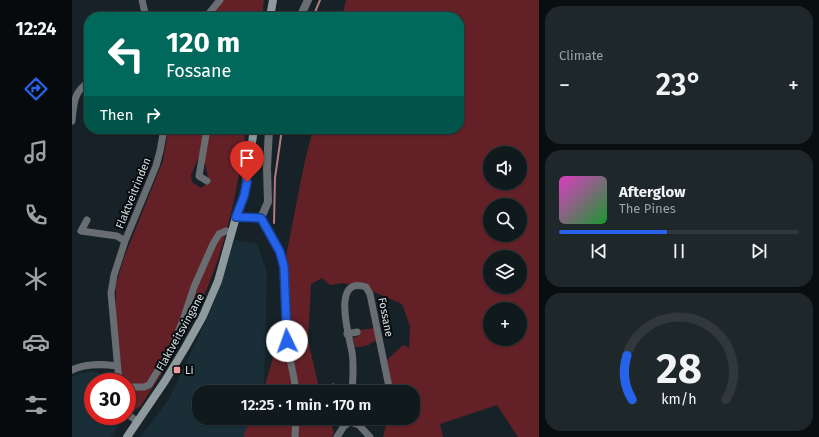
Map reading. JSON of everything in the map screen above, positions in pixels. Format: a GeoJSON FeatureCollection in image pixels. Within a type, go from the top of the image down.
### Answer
{"type":"FeatureCollection","features":[{"type":"Feature","properties":{"kind":"main road"},"geometry":{"type":"LineString","coordinates":[[271,12],[273,0]]}},
{"type":"Feature","properties":{"kind":"main road","name":"Flaktveitsvingane"},"geometry":{"type":"LineString","coordinates":[[127,437],[165,381],[203,316],[218,281],[236,217],[244,196],[253,134]]}},
{"type":"Feature","properties":{"kind":"street"},"geometry":{"type":"LineString","coordinates":[[142,0],[145,12]]}},
{"type":"Feature","properties":{"kind":"street"},"geometry":{"type":"LineString","coordinates":[[210,12],[220,0]]}},
{"type":"Feature","properties":{"kind":"street"},"geometry":{"type":"LineString","coordinates":[[302,12],[308,0]]}},
{"type":"Feature","properties":{"kind":"street"},"geometry":{"type":"LineString","coordinates":[[72,120],[75,98],[84,85]]}},
{"type":"Feature","properties":{"kind":"street","name":"Flaktveitrinden"},"geometry":{"type":"LineString","coordinates":[[118,373],[111,293],[114,275],[125,241],[156,166],[163,134]]}},
{"type":"Feature","properties":{"kind":"street"},"geometry":{"type":"LineString","coordinates":[[206,134],[198,176],[206,181]]}},
{"type":"Feature","properties":{"kind":"street"},"geometry":{"type":"LineString","coordinates":[[261,218],[268,202],[267,168],[269,134]]}},
{"type":"Feature","properties":{"kind":"street"},"geometry":{"type":"LineString","coordinates":[[236,217],[261,218]]}},
{"type":"Feature","properties":{"kind":"street"},"geometry":{"type":"LineString","coordinates":[[261,218],[280,252],[284,267],[288,351],[295,385]]}},
{"type":"Feature","properties":{"kind":"street","name":"Flaktveitrinden"},"geometry":{"type":"LineString","coordinates":[[87,220],[80,231],[117,236],[125,241]]}},
{"type":"Feature","properties":{"kind":"street","name":"Flaktveitsvingane"},"geometry":{"type":"LineString","coordinates":[[136,387],[149,385],[171,348],[182,323],[194,287],[213,244],[219,234],[226,231]]}},
{"type":"Feature","properties":{"kind":"street","name":"Fossane"},"geometry":{"type":"LineString","coordinates":[[352,385],[352,353],[347,334],[345,311],[346,293],[351,287],[359,285],[366,287],[370,294],[389,385]]}},
{"type":"Feature","properties":{"kind":"street"},"geometry":{"type":"LineString","coordinates":[[347,334],[357,332]]}},
{"type":"Feature","properties":{"kind":"street"},"geometry":{"type":"LineString","coordinates":[[72,370],[80,366],[117,366]]}},
{"type":"Feature","properties":{"kind":"street"},"geometry":{"type":"LineString","coordinates":[[295,437],[296,425]]}},
{"type":"Feature","properties":{"kind":"street"},"geometry":{"type":"LineString","coordinates":[[337,437],[345,425]]}},
{"type":"Feature","properties":{"kind":"street"},"geometry":{"type":"LineString","coordinates":[[359,425],[370,437]]}},
{"type":"Feature","properties":{"kind":"shaded area"},"geometry":{"type":"Polygon","coordinates":[[[223,0],[264,0],[263,12],[215,12],[223,0]]]}},
{"type":"Feature","properties":{"kind":"shaded area"},"geometry":{"type":"Polygon","coordinates":[[[346,0],[539,0],[539,437],[518,437],[497,405],[440,424],[443,437],[383,437],[386,425],[420,425],[420,385],[390,385],[387,360],[403,345],[409,348],[410,326],[402,304],[367,289],[343,283],[330,285],[322,278],[311,284],[308,340],[318,385],[265,385],[281,330],[287,296],[286,256],[312,134],[464,134],[464,12],[343,12],[346,0]]]}},
{"type":"Feature","properties":{"kind":"shaded area"},"geometry":{"type":"Polygon","coordinates":[[[167,134],[204,134],[202,149],[191,175],[192,182],[201,188],[209,182],[204,158],[208,134],[245,134],[234,200],[222,246],[206,291],[177,349],[140,407],[136,409],[136,373],[121,373],[116,322],[116,284],[125,255],[163,161],[167,134]]]}},
{"type":"Feature","properties":{"kind":"shaded area"},"geometry":{"type":"Polygon","coordinates":[[[235,240],[257,244],[267,272],[264,385],[192,385],[192,425],[258,425],[254,437],[140,437],[169,399],[215,301],[235,240]]]}},
{"type":"Feature","properties":{"kind":"shaded area"},"geometry":{"type":"Polygon","coordinates":[[[375,328],[377,341],[370,343],[369,345],[355,347],[353,338],[360,335],[360,330],[375,328]]]}},
{"type":"Feature","properties":{"kind":"shaded area"},"geometry":{"type":"Polygon","coordinates":[[[93,371],[98,373],[84,373],[84,425],[118,425],[111,437],[72,437],[72,377],[79,374],[93,371]]]}},
{"type":"Feature","properties":{"kind":"shaded area"},"geometry":{"type":"Polygon","coordinates":[[[248,425],[332,425],[334,432],[332,437],[244,437],[248,425]]]}},
{"type":"Feature","properties":{"kind":"waterway"},"geometry":{"type":"LineString","coordinates":[[315,12],[320,0]]}},
{"type":"Feature","properties":{"kind":"waterway"},"geometry":{"type":"LineString","coordinates":[[274,223],[275,178],[281,134]]}},
{"type":"Feature","properties":{"kind":"place","name":"Li"},"geometry":{"type":"Point","coordinates":[177,370]}},
{"type":"Feature","properties":{"kind":"route"},"geometry":{"type":"LineString","coordinates":[[247,182],[244,196],[236,217],[261,218],[280,252],[284,267],[286,287],[287,341]]}}]}
